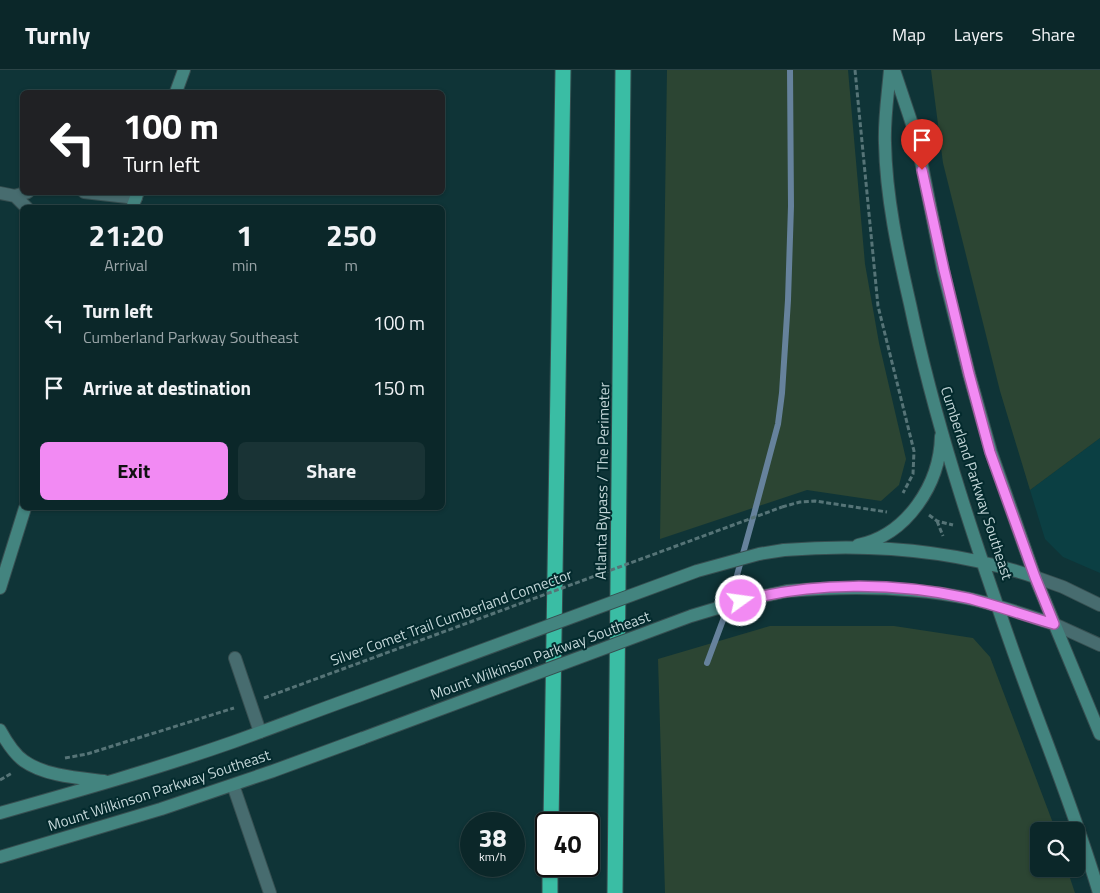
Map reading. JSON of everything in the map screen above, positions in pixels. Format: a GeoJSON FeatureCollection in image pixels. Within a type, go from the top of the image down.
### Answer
{"type":"FeatureCollection","features":[{"type":"Feature","properties":{"kind":"highway"},"geometry":{"type":"LineString","coordinates":[[551,812],[563,70]]}},
{"type":"Feature","properties":{"kind":"highway","name":"Atlanta Bypass / The Perimeter"},"geometry":{"type":"LineString","coordinates":[[615,893],[623,70]]}},
{"type":"Feature","properties":{"kind":"highway"},"geometry":{"type":"LineString","coordinates":[[550,877],[550,893]]}},
{"type":"Feature","properties":{"kind":"street"},"geometry":{"type":"LineString","coordinates":[[177,90],[184,70]]}},
{"type":"Feature","properties":{"kind":"street","name":"Cumberland Parkway Southeast"},"geometry":{"type":"LineString","coordinates":[[890,70],[885,142],[892,212],[915,331],[941,431],[1009,641],[1068,799],[1099,893]]}},
{"type":"Feature","properties":{"kind":"street","name":"Cumberland Parkway Southeast"},"geometry":{"type":"LineString","coordinates":[[894,70],[916,136],[944,270],[990,452],[1035,577],[1100,734]]}},
{"type":"Feature","properties":{"kind":"street"},"geometry":{"type":"LineString","coordinates":[[5,196],[20,193]]}},
{"type":"Feature","properties":{"kind":"street"},"geometry":{"type":"LineString","coordinates":[[106,195],[135,199]]}},
{"type":"Feature","properties":{"kind":"street"},"geometry":{"type":"LineString","coordinates":[[5,196],[22,205]]}},
{"type":"Feature","properties":{"kind":"street"},"geometry":{"type":"LineString","coordinates":[[845,547],[862,544],[889,532],[916,507],[934,471],[939,454],[941,431]]}},
{"type":"Feature","properties":{"kind":"street"},"geometry":{"type":"LineString","coordinates":[[0,588],[23,510]]}},
{"type":"Feature","properties":{"kind":"street","name":"Mount Wilkinson Parkway Southeast"},"geometry":{"type":"LineString","coordinates":[[0,813],[111,782],[260,732],[697,571],[759,554],[784,550],[845,547],[893,549],[950,555],[983,561],[1035,577],[1063,587],[1100,605]]}},
{"type":"Feature","properties":{"kind":"street","name":"Mount Wilkinson Parkway Southeast"},"geometry":{"type":"LineString","coordinates":[[0,857],[161,809],[233,785],[691,616],[748,599],[787,591],[822,588],[891,588],[968,598],[1054,624],[1100,645]]}},
{"type":"Feature","properties":{"kind":"street"},"geometry":{"type":"LineString","coordinates":[[235,658],[260,732]]}},
{"type":"Feature","properties":{"kind":"street"},"geometry":{"type":"LineString","coordinates":[[0,730],[5,739],[24,761],[50,772],[111,782]]}},
{"type":"Feature","properties":{"kind":"street"},"geometry":{"type":"LineString","coordinates":[[233,785],[270,893]]}},
{"type":"Feature","properties":{"kind":"path"},"geometry":{"type":"LineString","coordinates":[[855,70],[878,306],[914,451],[913,474],[901,496]]}},
{"type":"Feature","properties":{"kind":"path","name":"Silver Comet Trail Cumberland Connector"},"geometry":{"type":"LineString","coordinates":[[59,756],[67,758],[87,754],[249,703],[800,502],[815,501],[888,512],[893,507]]}},
{"type":"Feature","properties":{"kind":"path"},"geometry":{"type":"LineString","coordinates":[[927,514],[937,521],[958,527]]}},
{"type":"Feature","properties":{"kind":"path"},"geometry":{"type":"LineString","coordinates":[[937,521],[943,536]]}},
{"type":"Feature","properties":{"kind":"path"},"geometry":{"type":"LineString","coordinates":[[0,780],[19,768],[24,761]]}},
{"type":"Feature","properties":{"kind":"shaded area"},"geometry":{"type":"Polygon","coordinates":[[[1100,438],[1100,573],[1063,557],[1045,539],[1030,490],[1100,438]]]}},
{"type":"Feature","properties":{"kind":"green space"},"geometry":{"type":"Polygon","coordinates":[[[667,70],[848,70],[865,264],[879,343],[906,459],[899,485],[881,501],[807,490],[660,539],[667,70]]]}},
{"type":"Feature","properties":{"kind":"green space"},"geometry":{"type":"Polygon","coordinates":[[[931,70],[1100,70],[1100,438],[1030,490],[1000,391],[943,163],[931,70]]]}},
{"type":"Feature","properties":{"kind":"green space"},"geometry":{"type":"Polygon","coordinates":[[[770,626],[894,626],[973,638],[990,657],[1053,822],[1030,822],[1030,877],[1070,877],[1075,893],[665,893],[658,659],[770,626]]]}},
{"type":"Feature","properties":{"kind":"waterway"},"geometry":{"type":"LineString","coordinates":[[707,663],[729,604],[778,424],[788,300],[791,206],[790,70]]}},
{"type":"Feature","properties":{"kind":"route"},"geometry":{"type":"LineString","coordinates":[[741,601],[763,595],[805,589],[891,588],[968,598],[1054,624],[990,452],[969,374],[922,170]]}}]}
